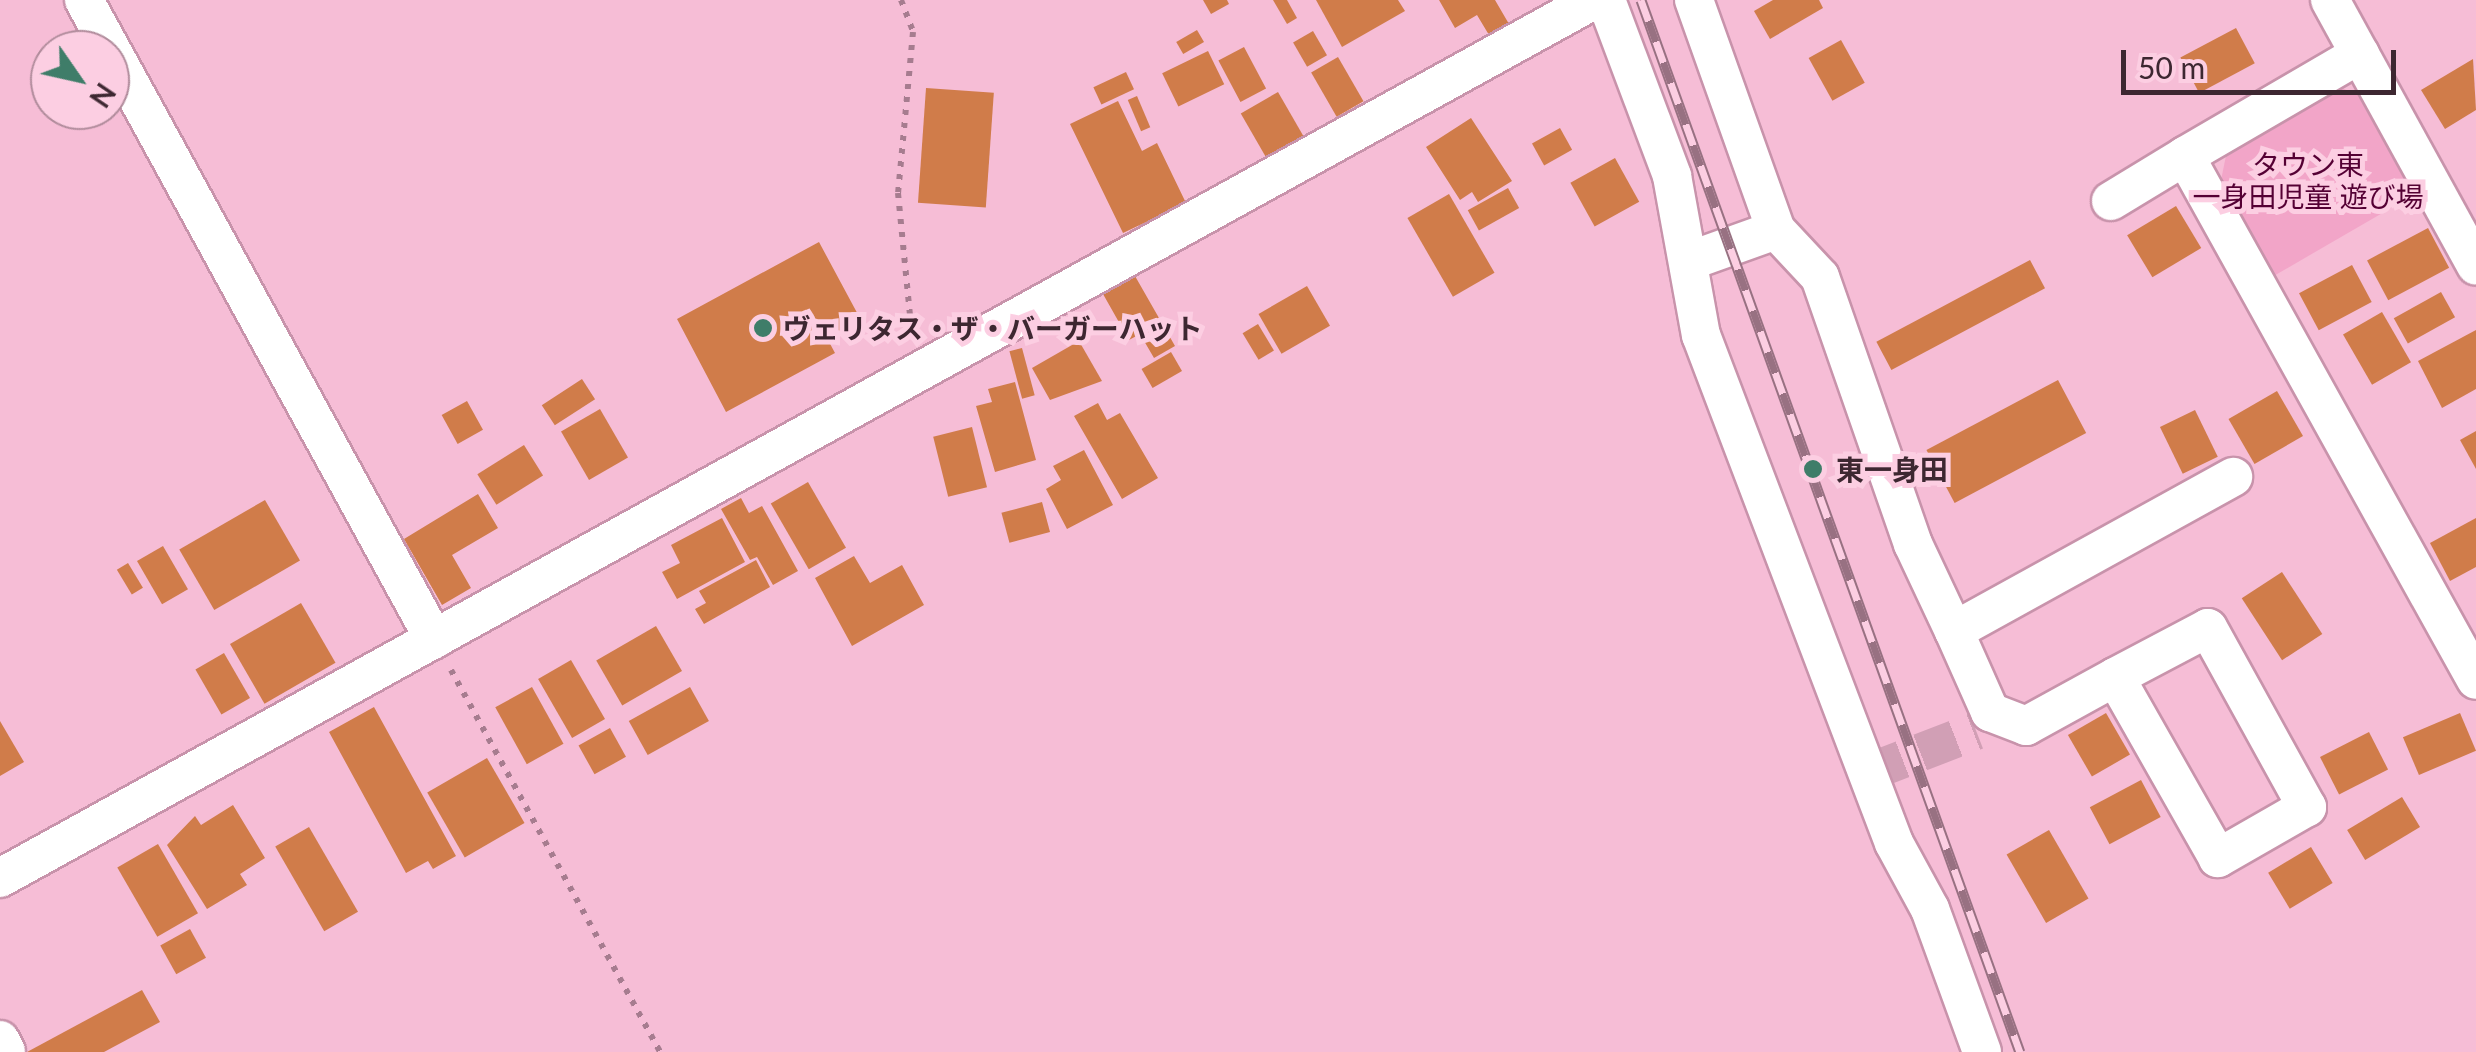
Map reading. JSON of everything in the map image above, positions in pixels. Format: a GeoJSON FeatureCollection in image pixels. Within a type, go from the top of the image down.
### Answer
{"type":"FeatureCollection","features":[{"type":"Feature","properties":{"kind":"street"},"geometry":{"type":"LineString","coordinates":[[84,0],[434,638]]}},
{"type":"Feature","properties":{"kind":"street"},"geometry":{"type":"LineString","coordinates":[[0,878],[917,369],[1594,0]]}},
{"type":"Feature","properties":{"kind":"street"},"geometry":{"type":"LineString","coordinates":[[1606,0],[1672,176],[1692,260],[1701,335],[1894,843],[1930,909],[1982,1052]]}},
{"type":"Feature","properties":{"kind":"street"},"geometry":{"type":"LineString","coordinates":[[1694,0],[1776,230],[1820,277],[1913,544],[1954,631],[1983,722],[2026,726],[2115,678],[2208,628],[2307,807],[2218,858],[2115,678]]}},
{"type":"Feature","properties":{"kind":"street"},"geometry":{"type":"LineString","coordinates":[[2330,0],[2476,266]]}},
{"type":"Feature","properties":{"kind":"street"},"geometry":{"type":"LineString","coordinates":[[2112,202],[2360,54]]}},
{"type":"Feature","properties":{"kind":"street"},"geometry":{"type":"LineString","coordinates":[[2185,156],[2476,680]]}},
{"type":"Feature","properties":{"kind":"street"},"geometry":{"type":"LineString","coordinates":[[1692,260],[1776,230]]}},
{"type":"Feature","properties":{"kind":"street"},"geometry":{"type":"LineString","coordinates":[[1954,631],[2233,477]]}},
{"type":"Feature","properties":{"kind":"street"},"geometry":{"type":"LineString","coordinates":[[0,1040],[6,1052]]}},
{"type":"Feature","properties":{"kind":"path"},"geometry":{"type":"LineString","coordinates":[[900,0],[912,32],[898,193],[917,369]]}},
{"type":"Feature","properties":{"kind":"path"},"geometry":{"type":"LineString","coordinates":[[434,638],[660,1052]]}},
{"type":"Feature","properties":{"kind":"green space","name":"タウン東 一身田児童 遊び場"},"geometry":{"type":"Polygon","coordinates":[[[2337,86],[2367,99],[2417,193],[2272,277],[2220,185],[2227,151],[2337,86]]]}},
{"type":"Feature","properties":{"kind":"building"},"geometry":{"type":"Polygon","coordinates":[[[1203,0],[1227,0],[1229,4],[1211,14],[1203,0]]]}},
{"type":"Feature","properties":{"kind":"building"},"geometry":{"type":"Polygon","coordinates":[[[1273,0],[1287,0],[1297,18],[1287,24],[1273,0]]]}},
{"type":"Feature","properties":{"kind":"building"},"geometry":{"type":"Polygon","coordinates":[[[1316,0],[1398,0],[1405,11],[1342,47],[1316,0]]]}},
{"type":"Feature","properties":{"kind":"building"},"geometry":{"type":"Polygon","coordinates":[[[1439,0],[1495,0],[1509,24],[1489,35],[1477,15],[1455,28],[1439,0]]]}},
{"type":"Feature","properties":{"kind":"building"},"geometry":{"type":"Polygon","coordinates":[[[1773,0],[1819,0],[1823,8],[1770,39],[1754,11],[1773,0]]]}},
{"type":"Feature","properties":{"kind":"building"},"geometry":{"type":"Polygon","coordinates":[[[2236,28],[2255,63],[2199,93],[2180,58],[2236,28]]]}},
{"type":"Feature","properties":{"kind":"building"},"geometry":{"type":"Polygon","coordinates":[[[1197,30],[1204,42],[1183,54],[1176,42],[1197,30]]]}},
{"type":"Feature","properties":{"kind":"building"},"geometry":{"type":"Polygon","coordinates":[[[1313,31],[1327,55],[1307,67],[1293,42],[1313,31]]]}},
{"type":"Feature","properties":{"kind":"building"},"geometry":{"type":"Polygon","coordinates":[[[1841,40],[1865,83],[1832,101],[1809,58],[1841,40]]]}},
{"type":"Feature","properties":{"kind":"building"},"geometry":{"type":"Polygon","coordinates":[[[1244,47],[1266,88],[1240,102],[1218,61],[1244,47]]]}},
{"type":"Feature","properties":{"kind":"building"},"geometry":{"type":"Polygon","coordinates":[[[1208,51],[1224,84],[1178,107],[1162,73],[1208,51]]]}},
{"type":"Feature","properties":{"kind":"building"},"geometry":{"type":"Polygon","coordinates":[[[1338,57],[1364,101],[1337,117],[1311,72],[1338,57]]]}},
{"type":"Feature","properties":{"kind":"building"},"geometry":{"type":"Polygon","coordinates":[[[2473,59],[2476,110],[2445,129],[2421,90],[2473,59]]]}},
{"type":"Feature","properties":{"kind":"building"},"geometry":{"type":"Polygon","coordinates":[[[1126,72],[1134,89],[1101,104],[1093,87],[1126,72]]]}},
{"type":"Feature","properties":{"kind":"building"},"geometry":{"type":"Polygon","coordinates":[[[926,88],[994,93],[986,207],[918,203],[926,88]]]}},
{"type":"Feature","properties":{"kind":"building"},"geometry":{"type":"Polygon","coordinates":[[[1278,92],[1304,136],[1266,158],[1241,114],[1278,92]]]}},
{"type":"Feature","properties":{"kind":"building"},"geometry":{"type":"Polygon","coordinates":[[[1137,96],[1150,127],[1141,131],[1128,100],[1137,96]]]}},
{"type":"Feature","properties":{"kind":"building"},"geometry":{"type":"Polygon","coordinates":[[[1118,101],[1142,151],[1157,143],[1186,203],[1123,233],[1070,124],[1118,101]]]}},
{"type":"Feature","properties":{"kind":"building"},"geometry":{"type":"Polygon","coordinates":[[[1471,118],[1512,181],[1478,202],[1472,192],[1460,200],[1426,147],[1471,118]]]}},
{"type":"Feature","properties":{"kind":"building"},"geometry":{"type":"Polygon","coordinates":[[[1560,128],[1572,150],[1544,165],[1532,144],[1560,128]]]}},
{"type":"Feature","properties":{"kind":"building"},"geometry":{"type":"Polygon","coordinates":[[[1615,158],[1639,202],[1595,226],[1570,183],[1615,158]]]}},
{"type":"Feature","properties":{"kind":"building"},"geometry":{"type":"Polygon","coordinates":[[[1508,188],[1519,208],[1479,230],[1468,210],[1508,188]]]}},
{"type":"Feature","properties":{"kind":"building"},"geometry":{"type":"Polygon","coordinates":[[[1449,194],[1494,273],[1453,297],[1407,218],[1449,194]]]}},
{"type":"Feature","properties":{"kind":"building"},"geometry":{"type":"Polygon","coordinates":[[[2176,206],[2201,248],[2152,277],[2127,235],[2176,206]]]}},
{"type":"Feature","properties":{"kind":"building"},"geometry":{"type":"Polygon","coordinates":[[[2428,228],[2449,268],[2388,300],[2367,260],[2428,228]]]}},
{"type":"Feature","properties":{"kind":"building"},"geometry":{"type":"Polygon","coordinates":[[[819,242],[862,322],[828,340],[835,353],[726,412],[677,319],[819,242]]]}},
{"type":"Feature","properties":{"kind":"building"},"geometry":{"type":"Polygon","coordinates":[[[2030,260],[2045,288],[1891,370],[1876,342],[2030,260]]]}},
{"type":"Feature","properties":{"kind":"building"},"geometry":{"type":"Polygon","coordinates":[[[2352,265],[2372,302],[2319,330],[2299,293],[2352,265]]]}},
{"type":"Feature","properties":{"kind":"building"},"geometry":{"type":"Polygon","coordinates":[[[1135,276],[1175,346],[1154,358],[1140,334],[1129,340],[1103,294],[1135,276]]]}},
{"type":"Feature","properties":{"kind":"building"},"geometry":{"type":"Polygon","coordinates":[[[1307,286],[1330,326],[1282,354],[1259,314],[1307,286]]]}},
{"type":"Feature","properties":{"kind":"building"},"geometry":{"type":"Polygon","coordinates":[[[2441,292],[2455,317],[2408,344],[2394,318],[2441,292]]]}},
{"type":"Feature","properties":{"kind":"building"},"geometry":{"type":"Polygon","coordinates":[[[2382,312],[2411,362],[2372,385],[2343,334],[2382,312]]]}},
{"type":"Feature","properties":{"kind":"building"},"geometry":{"type":"Polygon","coordinates":[[[1258,324],[1274,351],[1259,360],[1243,333],[1258,324]]]}},
{"type":"Feature","properties":{"kind":"building"},"geometry":{"type":"Polygon","coordinates":[[[2476,330],[2476,389],[2442,408],[2418,361],[2476,330]]]}},
{"type":"Feature","properties":{"kind":"building"},"geometry":{"type":"Polygon","coordinates":[[[1079,341],[1102,381],[1050,400],[1032,368],[1079,341]]]}},
{"type":"Feature","properties":{"kind":"building"},"geometry":{"type":"Polygon","coordinates":[[[1022,348],[1035,395],[1022,399],[1009,351],[1022,348]]]}},
{"type":"Feature","properties":{"kind":"building"},"geometry":{"type":"Polygon","coordinates":[[[1171,352],[1182,371],[1153,388],[1142,369],[1171,352]]]}},
{"type":"Feature","properties":{"kind":"building"},"geometry":{"type":"Polygon","coordinates":[[[582,379],[595,399],[555,425],[542,405],[582,379]]]}},
{"type":"Feature","properties":{"kind":"building"},"geometry":{"type":"Polygon","coordinates":[[[2058,380],[2086,433],[1955,503],[1926,450],[2058,380]]]}},
{"type":"Feature","properties":{"kind":"building"},"geometry":{"type":"Polygon","coordinates":[[[1015,382],[1036,460],[995,472],[976,406],[992,402],[988,389],[1015,382]]]}},
{"type":"Feature","properties":{"kind":"building"},"geometry":{"type":"Polygon","coordinates":[[[2277,391],[2303,436],[2255,464],[2229,419],[2277,391]]]}},
{"type":"Feature","properties":{"kind":"building"},"geometry":{"type":"Polygon","coordinates":[[[467,401],[483,430],[458,444],[442,415],[467,401]]]}},
{"type":"Feature","properties":{"kind":"building"},"geometry":{"type":"Polygon","coordinates":[[[1098,403],[1107,420],[1120,413],[1158,478],[1122,499],[1074,416],[1098,403]]]}},
{"type":"Feature","properties":{"kind":"building"},"geometry":{"type":"Polygon","coordinates":[[[600,409],[628,457],[589,480],[561,431],[600,409]]]}},
{"type":"Feature","properties":{"kind":"building"},"geometry":{"type":"Polygon","coordinates":[[[2195,410],[2218,457],[2183,474],[2160,427],[2195,410]]]}},
{"type":"Feature","properties":{"kind":"building"},"geometry":{"type":"Polygon","coordinates":[[[972,427],[987,487],[948,497],[933,437],[972,427]]]}},
{"type":"Feature","properties":{"kind":"building"},"geometry":{"type":"Polygon","coordinates":[[[2476,431],[2476,469],[2460,440],[2476,431]]]}},
{"type":"Feature","properties":{"kind":"building"},"geometry":{"type":"Polygon","coordinates":[[[524,445],[543,476],[496,505],[477,474],[524,445]]]}},
{"type":"Feature","properties":{"kind":"building"},"geometry":{"type":"Polygon","coordinates":[[[1084,450],[1113,505],[1067,529],[1046,489],[1061,480],[1053,466],[1084,450]]]}},
{"type":"Feature","properties":{"kind":"building"},"geometry":{"type":"Polygon","coordinates":[[[808,482],[846,548],[809,569],[771,503],[808,482]]]}},
{"type":"Feature","properties":{"kind":"building"},"geometry":{"type":"Polygon","coordinates":[[[478,494],[498,528],[452,555],[471,588],[442,605],[404,539],[478,494]]]}},
{"type":"Feature","properties":{"kind":"building"},"geometry":{"type":"Polygon","coordinates":[[[741,498],[749,513],[762,506],[798,571],[773,585],[757,557],[750,560],[721,509],[741,498]]]}},
{"type":"Feature","properties":{"kind":"building"},"geometry":{"type":"Polygon","coordinates":[[[265,500],[300,561],[214,610],[179,550],[265,500]]]}},
{"type":"Feature","properties":{"kind":"building"},"geometry":{"type":"Polygon","coordinates":[[[1042,502],[1050,532],[1009,543],[1001,513],[1042,502]]]}},
{"type":"Feature","properties":{"kind":"building"},"geometry":{"type":"Polygon","coordinates":[[[722,518],[745,562],[677,599],[662,572],[680,563],[671,545],[722,518]]]}},
{"type":"Feature","properties":{"kind":"building"},"geometry":{"type":"Polygon","coordinates":[[[2476,518],[2476,567],[2450,581],[2430,543],[2476,518]]]}},
{"type":"Feature","properties":{"kind":"building"},"geometry":{"type":"Polygon","coordinates":[[[163,546],[188,589],[162,604],[137,561],[163,546]]]}},
{"type":"Feature","properties":{"kind":"building"},"geometry":{"type":"Polygon","coordinates":[[[854,556],[870,583],[902,565],[924,605],[852,646],[815,578],[854,556]]]}},
{"type":"Feature","properties":{"kind":"building"},"geometry":{"type":"Polygon","coordinates":[[[756,560],[770,587],[704,624],[695,609],[706,603],[699,591],[756,560]]]}},
{"type":"Feature","properties":{"kind":"building"},"geometry":{"type":"Polygon","coordinates":[[[128,563],[143,588],[132,595],[117,570],[128,563]]]}},
{"type":"Feature","properties":{"kind":"building"},"geometry":{"type":"Polygon","coordinates":[[[2282,572],[2322,634],[2282,660],[2242,598],[2282,572]]]}},
{"type":"Feature","properties":{"kind":"building"},"geometry":{"type":"Polygon","coordinates":[[[301,603],[336,663],[264,704],[230,644],[301,603]]]}},
{"type":"Feature","properties":{"kind":"building"},"geometry":{"type":"Polygon","coordinates":[[[656,626],[682,671],[622,706],[596,660],[656,626]]]}},
{"type":"Feature","properties":{"kind":"building"},"geometry":{"type":"Polygon","coordinates":[[[224,653],[250,698],[221,715],[195,670],[224,653]]]}},
{"type":"Feature","properties":{"kind":"building"},"geometry":{"type":"Polygon","coordinates":[[[571,660],[605,719],[572,738],[538,679],[571,660]]]}},
{"type":"Feature","properties":{"kind":"building"},"geometry":{"type":"Polygon","coordinates":[[[532,687],[564,744],[527,764],[495,707],[532,687]]]}},
{"type":"Feature","properties":{"kind":"building"},"geometry":{"type":"Polygon","coordinates":[[[690,687],[709,721],[648,755],[629,721],[690,687]]]}},
{"type":"Feature","properties":{"kind":"building"},"geometry":{"type":"Polygon","coordinates":[[[374,707],[456,856],[433,869],[428,861],[406,873],[329,732],[374,707]]]}},
{"type":"Feature","properties":{"kind":"building"},"geometry":{"type":"Polygon","coordinates":[[[2106,713],[2130,755],[2092,777],[2068,735],[2106,713]]]}},
{"type":"Feature","properties":{"kind":"building"},"geometry":{"type":"Polygon","coordinates":[[[2460,713],[2476,751],[2419,775],[2403,737],[2460,713]]]}},
{"type":"Feature","properties":{"kind":"building"},"geometry":{"type":"Polygon","coordinates":[[[0,721],[24,762],[0,776],[0,721]]]}},
{"type":"Feature","properties":{"kind":"building"},"geometry":{"type":"Polygon","coordinates":[[[610,728],[626,757],[595,774],[579,745],[610,728]]]}},
{"type":"Feature","properties":{"kind":"building"},"geometry":{"type":"Polygon","coordinates":[[[2369,732],[2388,769],[2339,794],[2320,757],[2369,732]]]}},
{"type":"Feature","properties":{"kind":"building"},"geometry":{"type":"Polygon","coordinates":[[[487,758],[524,823],[465,857],[427,792],[487,758]]]}},
{"type":"Feature","properties":{"kind":"building"},"geometry":{"type":"Polygon","coordinates":[[[2141,780],[2161,817],[2110,844],[2090,807],[2141,780]]]}},
{"type":"Feature","properties":{"kind":"building"},"geometry":{"type":"Polygon","coordinates":[[[2402,797],[2420,827],[2365,860],[2347,830],[2402,797]]]}},
{"type":"Feature","properties":{"kind":"building"},"geometry":{"type":"Polygon","coordinates":[[[233,805],[265,858],[240,874],[247,885],[207,909],[167,845],[195,816],[201,825],[233,805]]]}},
{"type":"Feature","properties":{"kind":"building"},"geometry":{"type":"Polygon","coordinates":[[[309,827],[358,912],[324,931],[275,847],[309,827]]]}},
{"type":"Feature","properties":{"kind":"building"},"geometry":{"type":"Polygon","coordinates":[[[2049,830],[2088,898],[2046,923],[2007,854],[2049,830]]]}},
{"type":"Feature","properties":{"kind":"building"},"geometry":{"type":"Polygon","coordinates":[[[158,844],[198,913],[157,937],[117,868],[158,844]]]}},
{"type":"Feature","properties":{"kind":"building"},"geometry":{"type":"Polygon","coordinates":[[[2311,847],[2333,883],[2290,909],[2268,873],[2311,847]]]}},
{"type":"Feature","properties":{"kind":"building"},"geometry":{"type":"Polygon","coordinates":[[[190,929],[206,958],[176,974],[160,945],[190,929]]]}},
{"type":"Feature","properties":{"kind":"building"},"geometry":{"type":"Polygon","coordinates":[[[142,990],[160,1022],[104,1052],[27,1052],[142,990]]]}},
{"type":"Feature","properties":{"kind":"tunnel"},"geometry":{"type":"LineString","coordinates":[[1867,773],[1976,731]]}},
{"type":"Feature","properties":{"kind":"railway"},"geometry":{"type":"LineString","coordinates":[[1641,0],[2020,1052]]}},
{"type":"Feature","properties":{"kind":"place","name":"ヴェリタス・ザ・バーガーハット"},"geometry":{"type":"Point","coordinates":[763,328]}},
{"type":"Feature","properties":{"kind":"place","name":"東一身田"},"geometry":{"type":"Point","coordinates":[1813,469]}}]}
